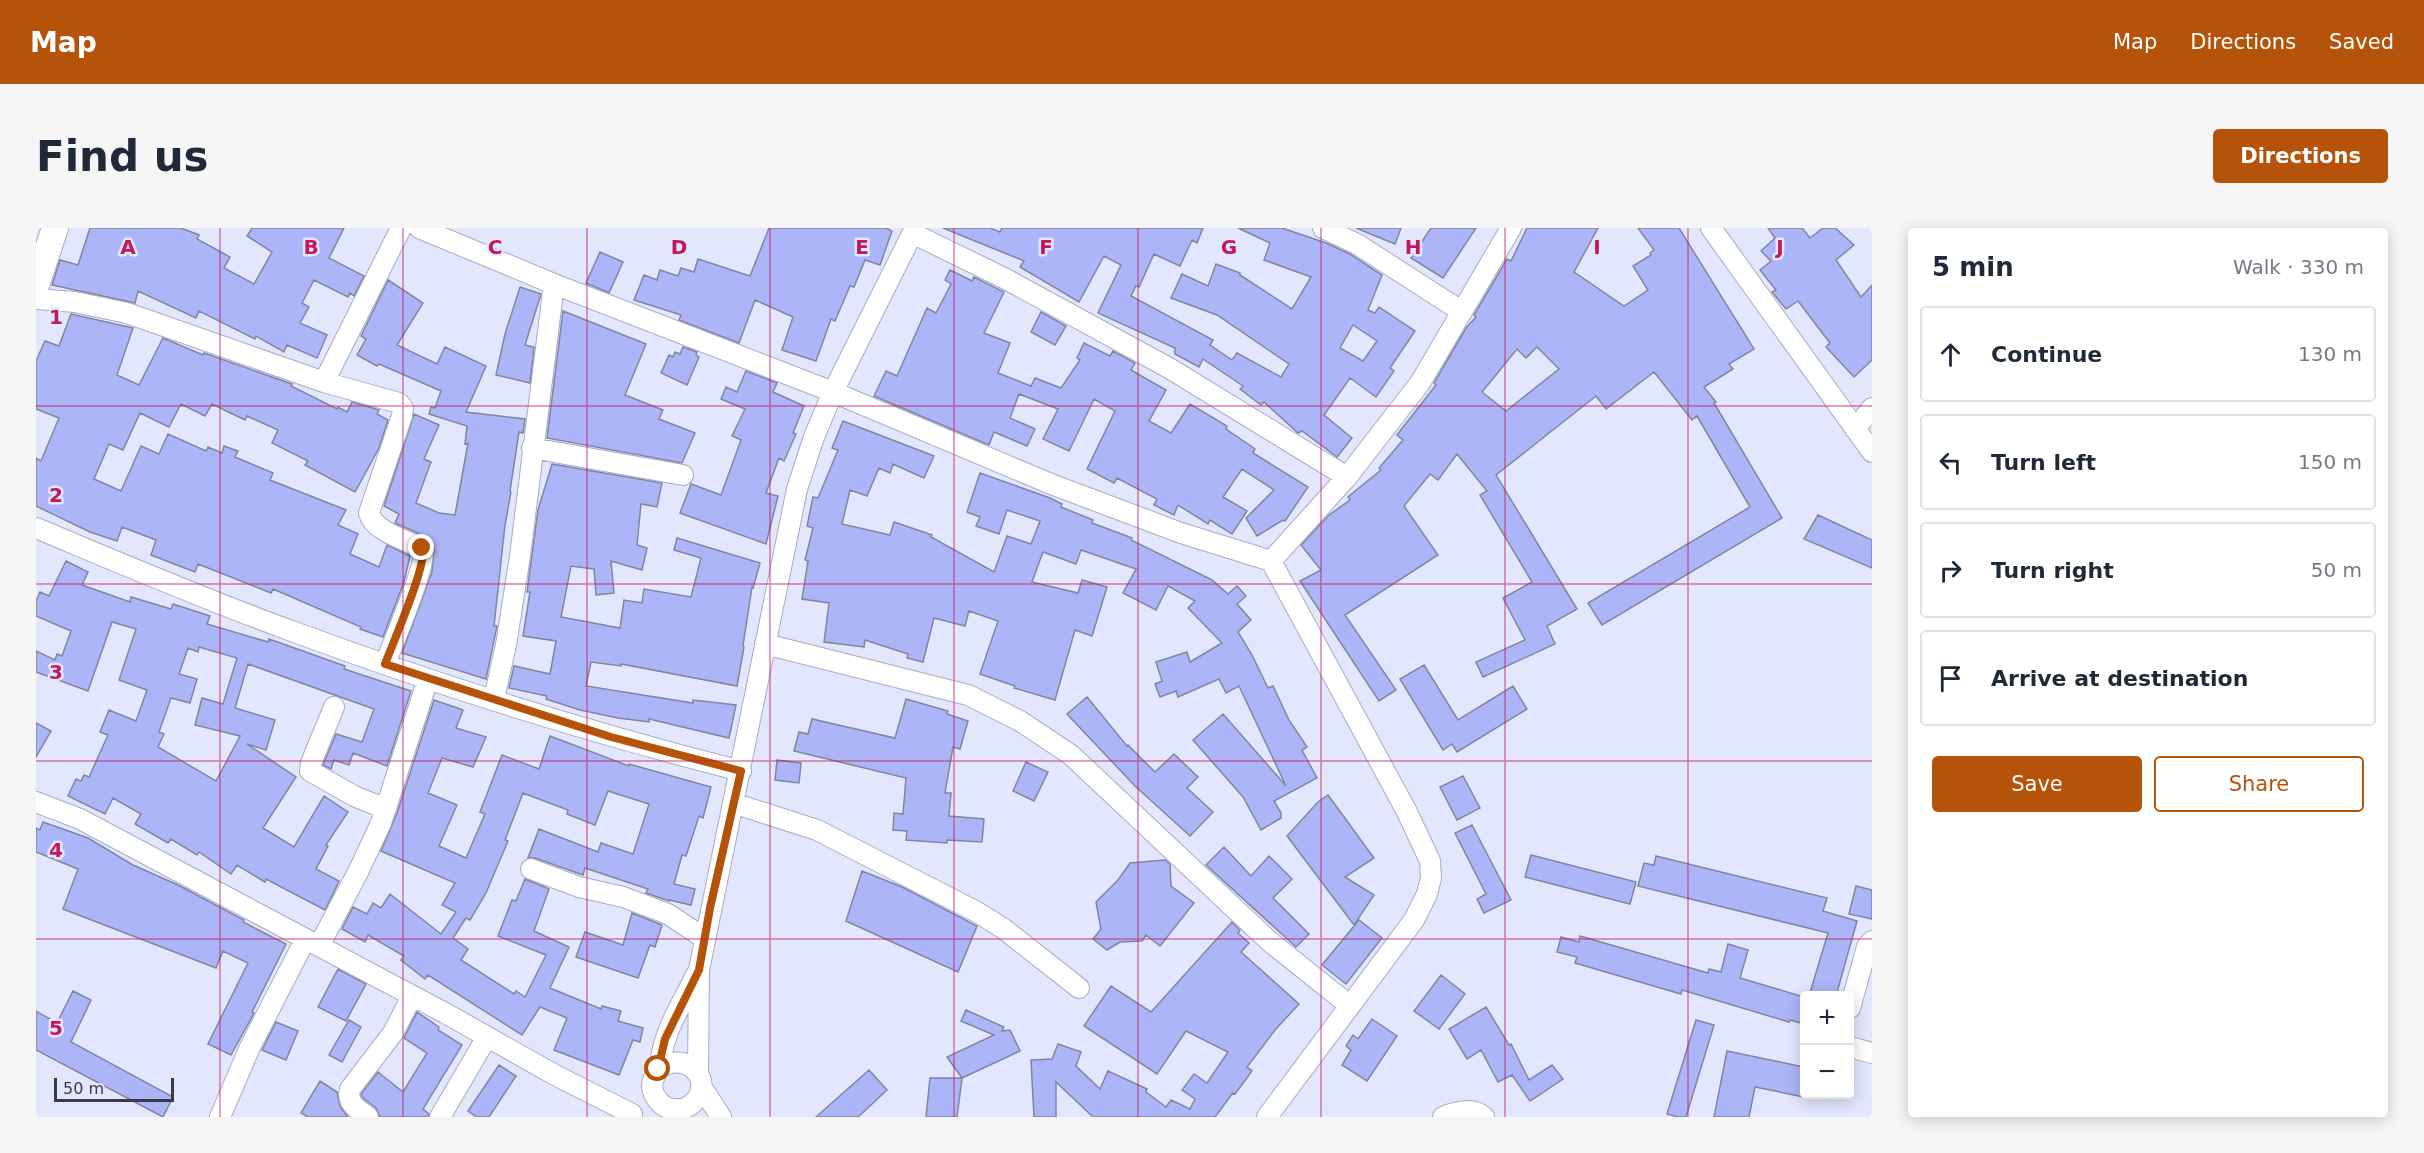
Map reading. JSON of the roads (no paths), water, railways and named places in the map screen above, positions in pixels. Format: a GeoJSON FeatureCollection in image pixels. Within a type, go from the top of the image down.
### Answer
{"type":"FeatureCollection","features":[{"type":"Feature","properties":{"kind":"main road"},"geometry":{"type":"LineString","coordinates":[[36,285],[53,228]]}},
{"type":"Feature","properties":{"kind":"street"},"geometry":{"type":"LineString","coordinates":[[324,382],[401,228]]}},
{"type":"Feature","properties":{"kind":"street"},"geometry":{"type":"LineString","coordinates":[[419,228],[554,284],[833,392],[1051,484],[1181,532],[1271,561],[1407,812],[1430,861],[1431,878],[1427,894],[1414,920],[1267,1117]]}},
{"type":"Feature","properties":{"kind":"street"},"geometry":{"type":"LineString","coordinates":[[1323,228],[1357,244],[1461,311]]}},
{"type":"Feature","properties":{"kind":"street"},"geometry":{"type":"LineString","coordinates":[[1271,561],[1347,477],[1420,383],[1511,228]]}},
{"type":"Feature","properties":{"kind":"street"},"geometry":{"type":"LineString","coordinates":[[1711,228],[1872,452]]}},
{"type":"Feature","properties":{"kind":"street"},"geometry":{"type":"LineString","coordinates":[[699,970],[665,1039],[654,1077],[654,1095],[659,1102],[680,1113],[699,1095],[699,970],[704,939],[741,771],[797,489],[814,437],[833,392],[914,231],[1169,368],[1347,477]]}},
{"type":"Feature","properties":{"kind":"street"},"geometry":{"type":"LineString","coordinates":[[494,699],[506,645],[520,556],[554,284]]}},
{"type":"Feature","properties":{"kind":"street"},"geometry":{"type":"LineString","coordinates":[[36,299],[75,302],[126,313],[324,382],[399,403],[403,408],[402,416],[369,513],[370,519],[382,529],[422,548],[424,555],[412,594],[385,664]]}},
{"type":"Feature","properties":{"kind":"street"},"geometry":{"type":"LineString","coordinates":[[1856,429],[1872,408]]}},
{"type":"Feature","properties":{"kind":"street"},"geometry":{"type":"LineString","coordinates":[[532,448],[682,475]]}},
{"type":"Feature","properties":{"kind":"street"},"geometry":{"type":"LineString","coordinates":[[36,528],[289,630],[428,679],[611,737],[741,771]]}},
{"type":"Feature","properties":{"kind":"street"},"geometry":{"type":"LineString","coordinates":[[765,644],[968,695],[1020,721],[1071,755],[1269,941],[1349,1005]]}},
{"type":"Feature","properties":{"kind":"street"},"geometry":{"type":"LineString","coordinates":[[220,1117],[250,1047],[312,943],[358,872],[386,809],[428,679]]}},
{"type":"Feature","properties":{"kind":"street"},"geometry":{"type":"LineString","coordinates":[[334,708],[310,771],[354,796],[386,809]]}},
{"type":"Feature","properties":{"kind":"street"},"geometry":{"type":"LineString","coordinates":[[36,802],[80,819],[631,1116],[646,1099],[654,1095]]}},
{"type":"Feature","properties":{"kind":"street"},"geometry":{"type":"LineString","coordinates":[[734,802],[817,830],[977,912],[1004,929],[1079,988]]}},
{"type":"Feature","properties":{"kind":"street"},"geometry":{"type":"LineString","coordinates":[[531,869],[579,887],[623,897],[668,914],[704,939]]}},
{"type":"Feature","properties":{"kind":"street"},"geometry":{"type":"LineString","coordinates":[[1854,994],[1867,947],[1872,941]]}},
{"type":"Feature","properties":{"kind":"street"},"geometry":{"type":"LineString","coordinates":[[368,1117],[350,1103],[348,1097],[350,1089],[393,1033],[412,996]]}},
{"type":"Feature","properties":{"kind":"street"},"geometry":{"type":"LineString","coordinates":[[440,1117],[487,1037]]}},
{"type":"Feature","properties":{"kind":"street"},"geometry":{"type":"LineString","coordinates":[[1854,1048],[1872,1053]]}},
{"type":"Feature","properties":{"kind":"street"},"geometry":{"type":"LineString","coordinates":[[658,1069],[675,1061],[684,1062],[692,1067],[721,1117]]}},
{"type":"Feature","properties":{"kind":"street"},"geometry":{"type":"LineString","coordinates":[[1443,1117],[1466,1111],[1480,1113],[1484,1117]]}}]}
